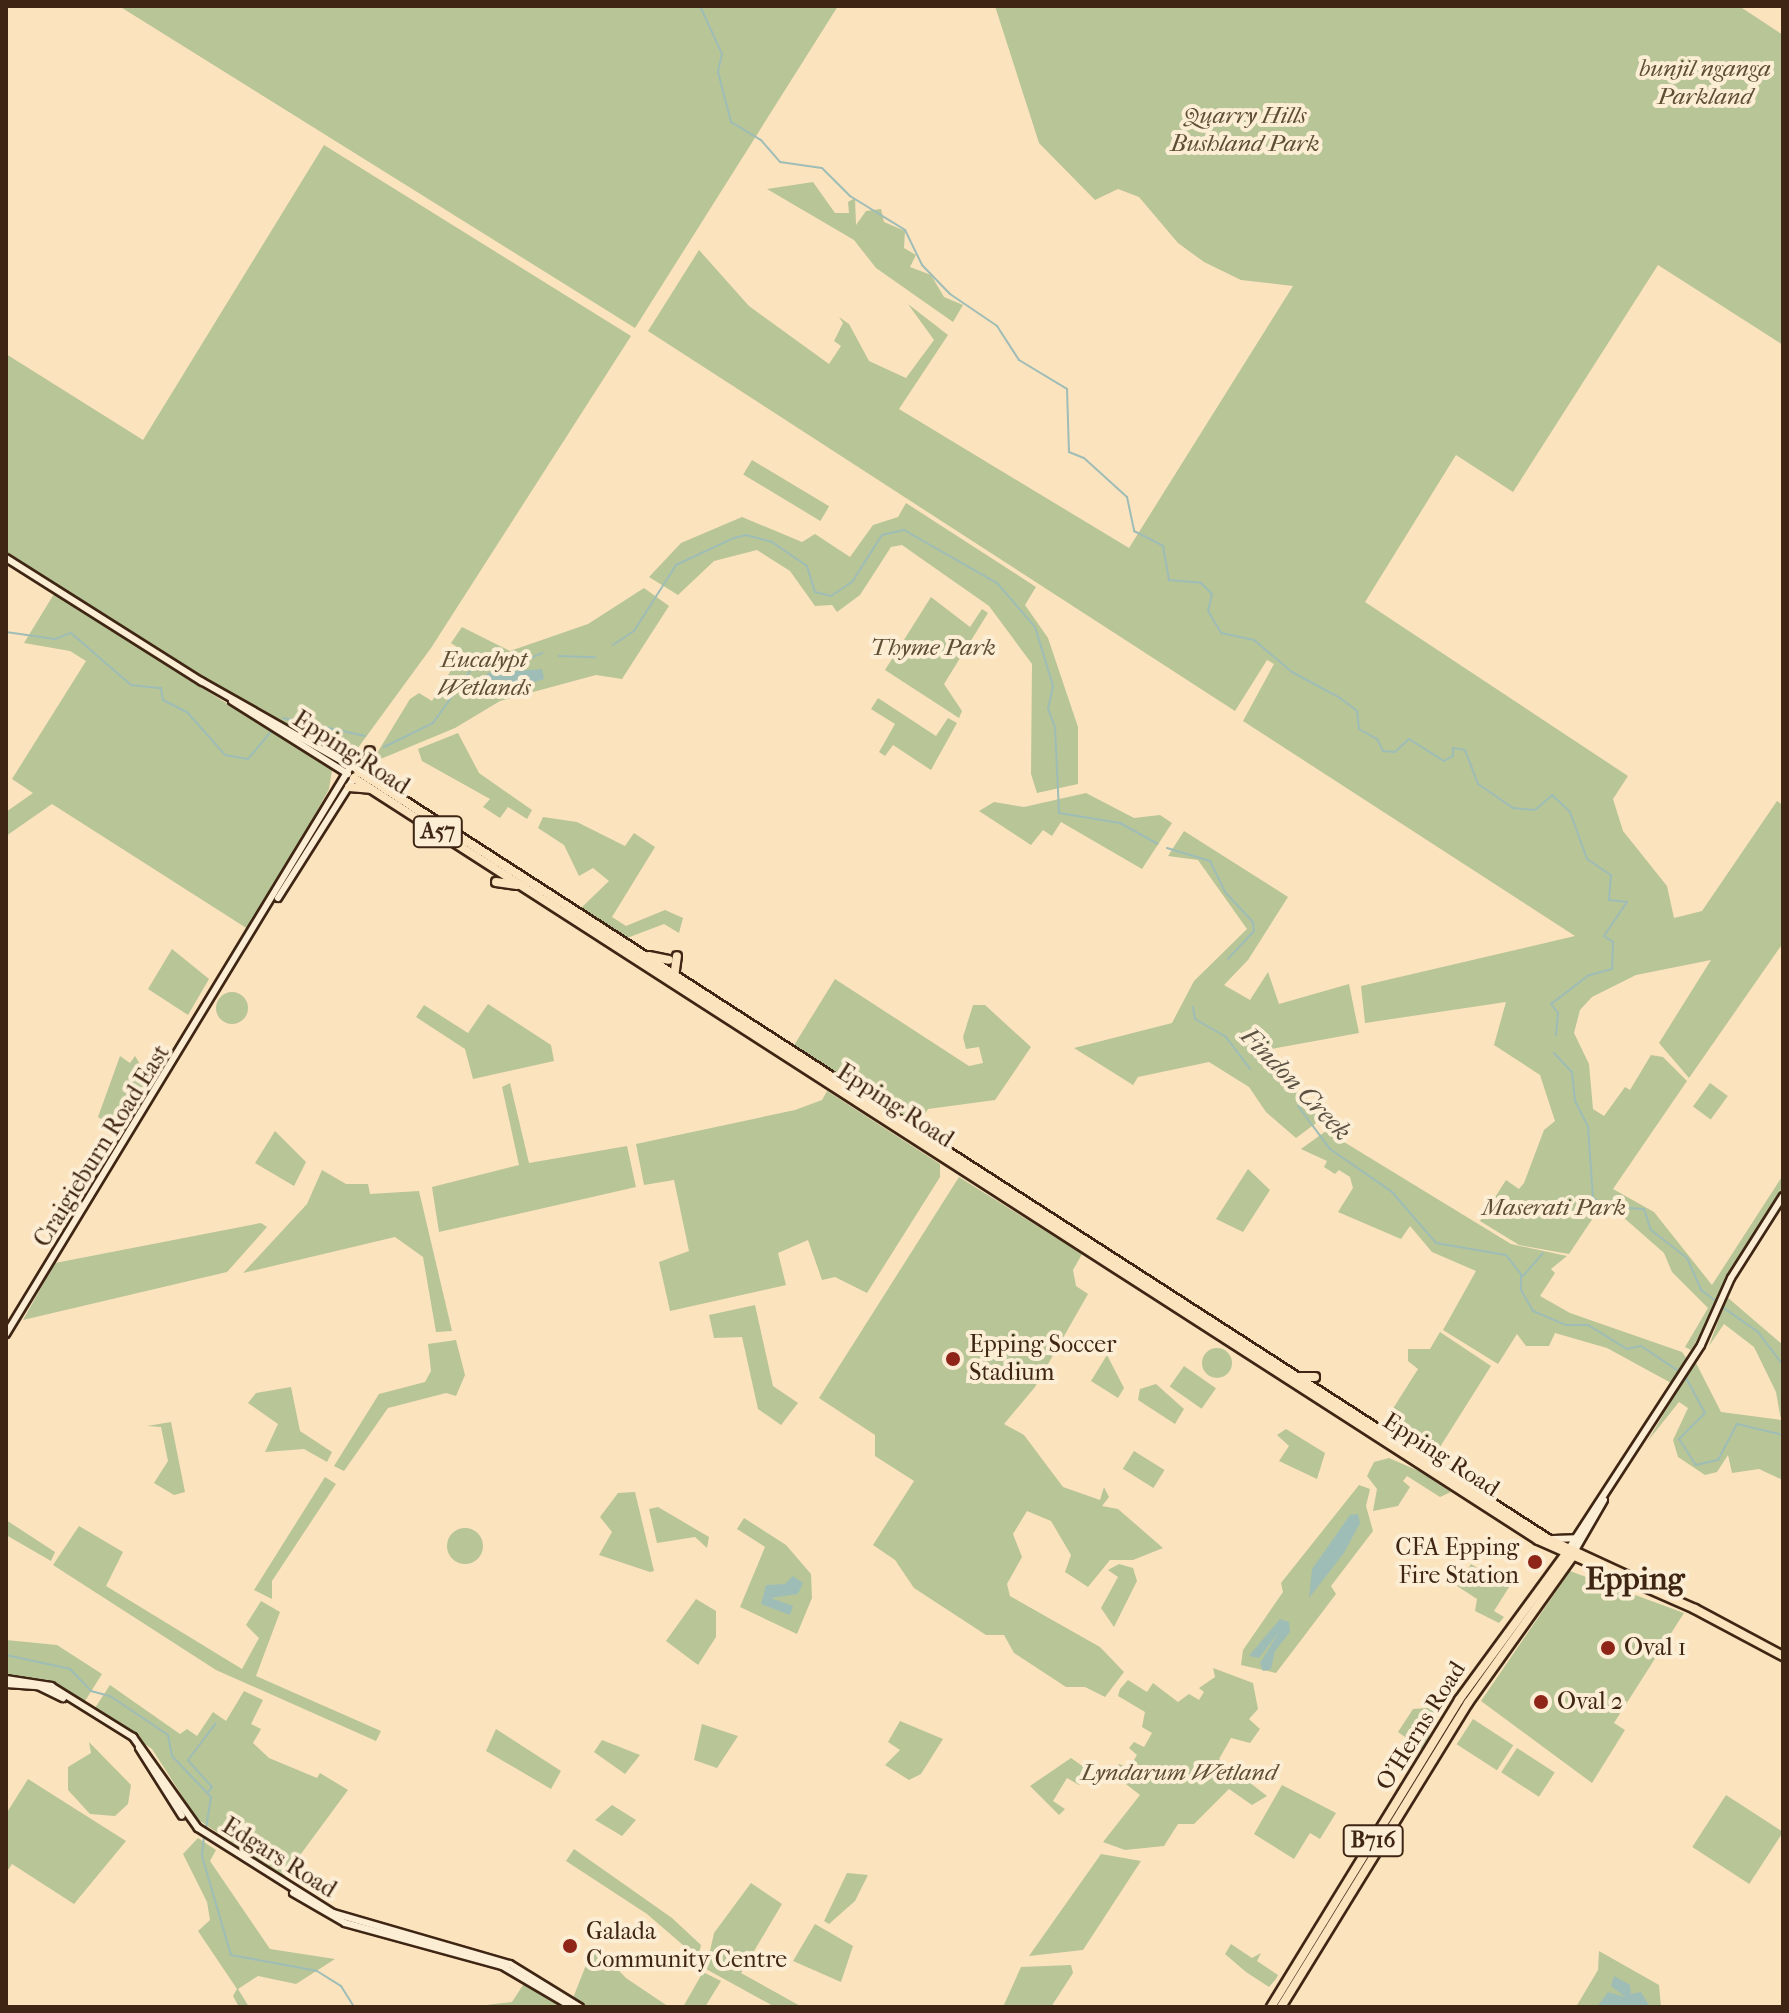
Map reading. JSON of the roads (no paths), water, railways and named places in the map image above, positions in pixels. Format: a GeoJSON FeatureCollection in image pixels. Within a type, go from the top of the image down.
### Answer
{"type":"FeatureCollection","features":[{"type":"Feature","properties":{"kind":"main road","name":"Epping Road"},"geometry":{"type":"LineString","coordinates":[[6,558],[339,769],[355,773],[370,789],[1183,1314],[1566,1555]]}},
{"type":"Feature","properties":{"kind":"main road","name":"Epping Road"},"geometry":{"type":"LineString","coordinates":[[201,681],[265,713],[333,755],[355,773],[1518,1519],[1566,1555]]}},
{"type":"Feature","properties":{"kind":"main road"},"geometry":{"type":"LineString","coordinates":[[265,713],[267,723]]}},
{"type":"Feature","properties":{"kind":"main road"},"geometry":{"type":"LineString","coordinates":[[355,773],[370,751]]}},
{"type":"Feature","properties":{"kind":"main road"},"geometry":{"type":"LineString","coordinates":[[333,755],[356,759]]}},
{"type":"Feature","properties":{"kind":"main road"},"geometry":{"type":"LineString","coordinates":[[336,789],[339,769]]}},
{"type":"Feature","properties":{"kind":"main road","name":"Craigieburn Road East"},"geometry":{"type":"LineString","coordinates":[[202,1017],[355,773]]}},
{"type":"Feature","properties":{"kind":"main road","name":"Craigieburn Road East"},"geometry":{"type":"LineString","coordinates":[[6,1334],[249,940],[336,789],[355,773]]}},
{"type":"Feature","properties":{"kind":"main road"},"geometry":{"type":"LineString","coordinates":[[349,787],[370,789]]}},
{"type":"Feature","properties":{"kind":"main road"},"geometry":{"type":"LineString","coordinates":[[496,882],[522,886]]}},
{"type":"Feature","properties":{"kind":"main road"},"geometry":{"type":"LineString","coordinates":[[597,926],[653,959],[673,958],[674,977]]}},
{"type":"Feature","properties":{"kind":"main road"},"geometry":{"type":"LineString","coordinates":[[1566,1555],[1684,1369],[1722,1297],[1783,1199]]}},
{"type":"Feature","properties":{"kind":"main road"},"geometry":{"type":"LineString","coordinates":[[1275,1363],[1306,1380],[1315,1377]]}},
{"type":"Feature","properties":{"kind":"main road"},"geometry":{"type":"LineString","coordinates":[[1566,1555],[1587,1533],[1611,1486]]}},
{"type":"Feature","properties":{"kind":"main road"},"geometry":{"type":"LineString","coordinates":[[1587,1533],[1587,1558]]}},
{"type":"Feature","properties":{"kind":"main road"},"geometry":{"type":"LineString","coordinates":[[1548,1539],[1576,1538]]}},
{"type":"Feature","properties":{"kind":"main road"},"geometry":{"type":"LineString","coordinates":[[1566,1555],[1783,1653]]}},
{"type":"Feature","properties":{"kind":"main road","name":"A57"},"geometry":{"type":"LineString","coordinates":[[1566,1555],[1587,1558],[1596,1566],[1695,1609],[1783,1653]]}},
{"type":"Feature","properties":{"kind":"main road","name":"O'Herns Road"},"geometry":{"type":"LineString","coordinates":[[1271,2007],[1459,1700],[1566,1555]]}},
{"type":"Feature","properties":{"kind":"main road","name":"O'Herns Road"},"geometry":{"type":"LineString","coordinates":[[1281,2007],[1468,1703],[1566,1555]]}},
{"type":"Feature","properties":{"kind":"main road","name":"Edgars Road"},"geometry":{"type":"LineString","coordinates":[[6,1682],[51,1686],[133,1737],[197,1829],[335,1918],[502,1966],[572,2007]]}},
{"type":"Feature","properties":{"kind":"main road","name":"Edgars Road"},"geometry":{"type":"LineString","coordinates":[[211,1839],[338,1915],[510,1964],[580,2007]]}},
{"type":"Feature","properties":{"kind":"water"},"geometry":{"type":"Polygon","coordinates":[[[542,669],[544,679],[491,696],[479,683],[488,673],[542,669]]]}},
{"type":"Feature","properties":{"kind":"water"},"geometry":{"type":"Polygon","coordinates":[[[1358,1514],[1360,1523],[1344,1553],[1309,1598],[1312,1569],[1350,1515],[1358,1514]]]}},
{"type":"Feature","properties":{"kind":"water"},"geometry":{"type":"Polygon","coordinates":[[[793,1576],[803,1583],[798,1594],[771,1598],[793,1606],[790,1615],[761,1604],[766,1585],[785,1584],[793,1576]]]}},
{"type":"Feature","properties":{"kind":"water"},"geometry":{"type":"Polygon","coordinates":[[[1280,1619],[1289,1622],[1290,1632],[1275,1651],[1271,1669],[1263,1671],[1260,1663],[1279,1632],[1259,1658],[1249,1656],[1280,1619]]]}},
{"type":"Feature","properties":{"kind":"water"},"geometry":{"type":"Polygon","coordinates":[[[1614,1976],[1630,1985],[1631,1994],[1641,1992],[1650,2007],[1597,2007],[1608,1992],[1625,1997],[1611,1986],[1614,1976]]]}},
{"type":"Feature","properties":{"kind":"waterway"},"geometry":{"type":"LineString","coordinates":[[700,6],[722,54],[718,72],[731,122],[761,140],[780,162],[822,168],[850,196],[905,230],[922,265],[950,294],[997,326],[1019,360],[1067,389],[1069,452],[1084,458],[1127,497],[1134,531],[1163,546],[1169,580],[1201,583],[1212,594],[1208,611],[1221,633],[1254,640],[1292,672],[1340,698],[1357,711],[1359,729],[1377,739],[1383,751],[1395,752],[1409,739],[1444,761],[1453,756],[1453,748],[1465,750],[1478,784],[1513,808],[1535,810],[1552,795],[1570,812],[1587,859],[1611,875],[1609,900],[1627,902],[1604,936],[1613,942],[1612,969],[1589,975],[1551,1004],[1558,1013],[1556,1035]]}},
{"type":"Feature","properties":{"kind":"waterway","name":"Findon Creek"},"geometry":{"type":"LineString","coordinates":[[613,645],[634,631],[676,565],[734,538],[746,535],[772,542],[807,566],[815,592],[831,596],[852,582],[882,535],[904,530],[997,583],[1035,627],[1053,686],[1048,709],[1055,727],[1059,813],[1120,823],[1158,844]]}},
{"type":"Feature","properties":{"kind":"waterway","name":"Findon Creek"},"geometry":{"type":"LineString","coordinates":[[6,632],[55,639],[71,633],[131,685],[161,688],[163,700],[187,712],[225,755],[248,759],[272,730]]}},
{"type":"Feature","properties":{"kind":"waterway","name":"Findon Creek"},"geometry":{"type":"LineString","coordinates":[[489,660],[515,665],[542,653]]}},
{"type":"Feature","properties":{"kind":"waterway","name":"Findon Creek"},"geometry":{"type":"LineString","coordinates":[[559,656],[595,657]]}},
{"type":"Feature","properties":{"kind":"waterway","name":"Findon Creek"},"geometry":{"type":"LineString","coordinates":[[384,747],[433,723],[473,667]]}},
{"type":"Feature","properties":{"kind":"waterway","name":"Findon Creek"},"geometry":{"type":"LineString","coordinates":[[283,718],[365,736]]}},
{"type":"Feature","properties":{"kind":"waterway","name":"Findon Creek"},"geometry":{"type":"LineString","coordinates":[[1167,848],[1210,861],[1225,892],[1253,922],[1254,931],[1228,959]]}},
{"type":"Feature","properties":{"kind":"waterway","name":"Findon Creek"},"geometry":{"type":"LineString","coordinates":[[1193,1007],[1195,1019],[1226,1037],[1250,1069]]}},
{"type":"Feature","properties":{"kind":"waterway"},"geometry":{"type":"LineString","coordinates":[[1554,1053],[1572,1072],[1575,1101],[1588,1127],[1593,1198],[1607,1206],[1644,1209],[1651,1230],[1687,1258],[1701,1290],[1717,1302]]}},
{"type":"Feature","properties":{"kind":"waterway","name":"Findon Creek"},"geometry":{"type":"LineString","coordinates":[[1298,1106],[1330,1149],[1392,1192],[1436,1243],[1506,1255],[1521,1274],[1521,1290],[1533,1311],[1566,1325],[1588,1325],[1627,1349],[1641,1346],[1680,1372]]}},
{"type":"Feature","properties":{"kind":"waterway"},"geometry":{"type":"LineString","coordinates":[[1736,1264],[1746,1249]]}},
{"type":"Feature","properties":{"kind":"waterway"},"geometry":{"type":"LineString","coordinates":[[1523,1276],[1543,1253]]}},
{"type":"Feature","properties":{"kind":"waterway"},"geometry":{"type":"LineString","coordinates":[[1721,1306],[1758,1332],[1783,1365]]}},
{"type":"Feature","properties":{"kind":"waterway","name":"Findon Creek"},"geometry":{"type":"LineString","coordinates":[[1685,1376],[1705,1413],[1679,1439],[1696,1465],[1718,1460],[1737,1424],[1783,1435]]}},
{"type":"Feature","properties":{"kind":"waterway"},"geometry":{"type":"LineString","coordinates":[[6,1655],[70,1669],[91,1691],[110,1696],[168,1735],[172,1756],[211,1797],[206,1830]]}},
{"type":"Feature","properties":{"kind":"waterway"},"geometry":{"type":"LineString","coordinates":[[208,1792],[212,1787],[188,1760],[216,1723]]}},
{"type":"Feature","properties":{"kind":"waterway"},"geometry":{"type":"LineString","coordinates":[[204,1836],[202,1856],[231,1955],[317,1971],[341,1986],[354,2007]]}},
{"type":"Feature","properties":{"kind":"place","name":"Epping Soccer Stadium"},"geometry":{"type":"Point","coordinates":[953,1359]}},
{"type":"Feature","properties":{"kind":"place","name":"CFA Epping Fire Station"},"geometry":{"type":"Point","coordinates":[1535,1562]}},
{"type":"Feature","properties":{"kind":"place","name":"Oval 1"},"geometry":{"type":"Point","coordinates":[1608,1648]}},
{"type":"Feature","properties":{"kind":"place","name":"Oval 2"},"geometry":{"type":"Point","coordinates":[1541,1702]}},
{"type":"Feature","properties":{"kind":"place","name":"Galada Community Centre"},"geometry":{"type":"Point","coordinates":[570,1946]}},
{"type":"Feature","properties":{"kind":"district","name":"Epping"},"geometry":{"type":"Point","coordinates":[1635,1579]}},
{"type":"Feature","properties":{"kind":"park label","name":"bunjil nganga Parkland"},"geometry":{"type":"Point","coordinates":[1705,83]}},
{"type":"Feature","properties":{"kind":"park label","name":"Quarry Hills Bushland Park"},"geometry":{"type":"Point","coordinates":[1245,130]}},
{"type":"Feature","properties":{"kind":"park label","name":"Thyme Park"},"geometry":{"type":"Point","coordinates":[933,648]}},
{"type":"Feature","properties":{"kind":"park label","name":"Eucalypt Wetlands"},"geometry":{"type":"Point","coordinates":[484,674]}},
{"type":"Feature","properties":{"kind":"park label","name":"Maserati Park"},"geometry":{"type":"Point","coordinates":[1554,1208]}},
{"type":"Feature","properties":{"kind":"park label","name":"Lyndarum Wetland"},"geometry":{"type":"Point","coordinates":[1179,1773]}}]}
